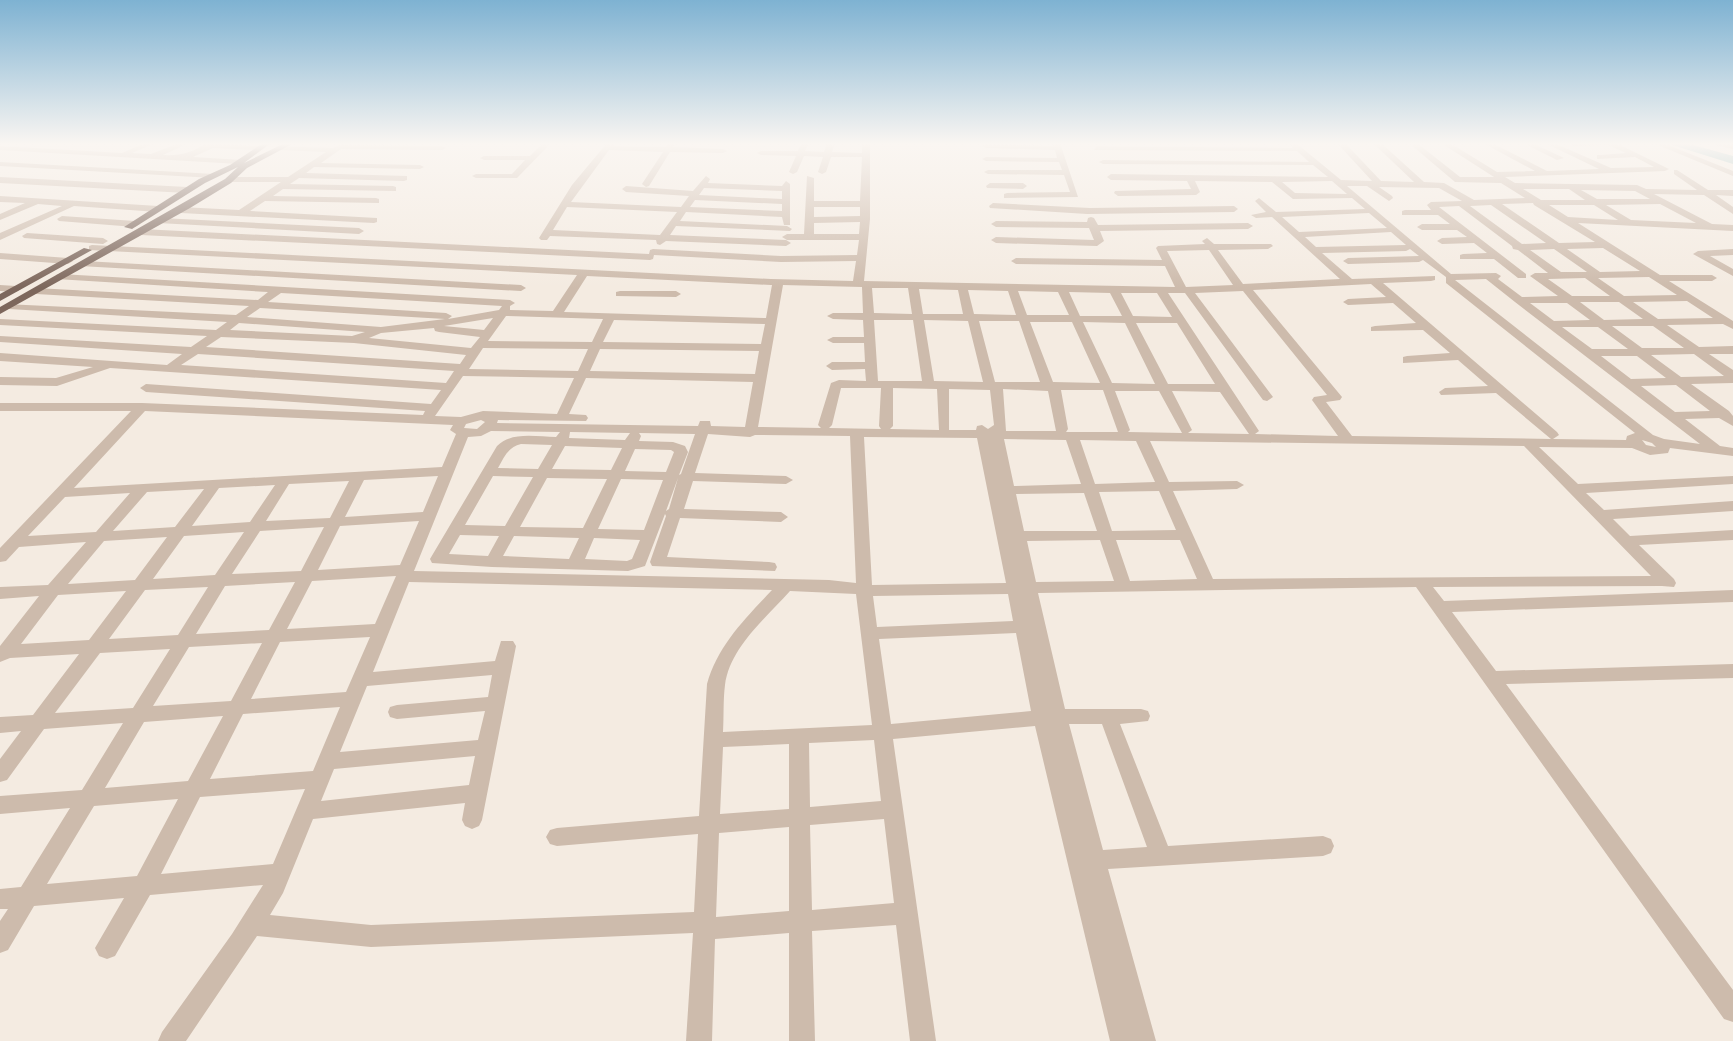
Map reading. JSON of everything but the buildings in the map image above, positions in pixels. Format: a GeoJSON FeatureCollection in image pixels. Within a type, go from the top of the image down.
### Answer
{"type":"FeatureCollection","features":[{"type":"Feature","properties":{"kind":"main road"},"geometry":{"type":"LineString","coordinates":[[138,228],[158,209],[185,192]]}},
{"type":"Feature","properties":{"kind":"main road"},"geometry":{"type":"LineString","coordinates":[[3,307],[102,246],[156,221],[200,192]]}},
{"type":"Feature","properties":{"kind":"main road"},"geometry":{"type":"LineString","coordinates":[[0,298],[68,261],[181,210],[210,192]]}},
{"type":"Feature","properties":{"kind":"main road"},"geometry":{"type":"LineString","coordinates":[[3,307],[84,264],[102,246]]}},
{"type":"Feature","properties":{"kind":"street"},"geometry":{"type":"LineString","coordinates":[[19,200],[38,192]]}},
{"type":"Feature","properties":{"kind":"street"},"geometry":{"type":"LineString","coordinates":[[52,202],[75,192]]}},
{"type":"Feature","properties":{"kind":"street"},"geometry":{"type":"LineString","coordinates":[[86,204],[112,192]]}},
{"type":"Feature","properties":{"kind":"street"},"geometry":{"type":"LineString","coordinates":[[241,213],[272,192]]}},
{"type":"Feature","properties":{"kind":"street"},"geometry":{"type":"LineString","coordinates":[[426,419],[521,288],[536,252],[574,192]]}},
{"type":"Feature","properties":{"kind":"street"},"geometry":{"type":"LineString","coordinates":[[637,192],[688,204],[787,236]]}},
{"type":"Feature","properties":{"kind":"street"},"geometry":{"type":"LineString","coordinates":[[553,223],[688,204],[756,192]]}},
{"type":"Feature","properties":{"kind":"street"},"geometry":{"type":"LineString","coordinates":[[751,428],[776,273],[787,236],[786,192]]}},
{"type":"Feature","properties":{"kind":"street"},"geometry":{"type":"LineString","coordinates":[[809,192],[809,237]]}},
{"type":"Feature","properties":{"kind":"street"},"geometry":{"type":"LineString","coordinates":[[865,192],[862,284],[872,384]]}},
{"type":"Feature","properties":{"kind":"street"},"geometry":{"type":"LineString","coordinates":[[1007,196],[1071,196],[1075,195],[1074,192]]}},
{"type":"Feature","properties":{"kind":"street"},"geometry":{"type":"LineString","coordinates":[[1126,210],[1118,193],[1196,192]]}},
{"type":"Feature","properties":{"kind":"street"},"geometry":{"type":"LineString","coordinates":[[1288,192],[1293,196],[1348,197]]}},
{"type":"Feature","properties":{"kind":"street"},"geometry":{"type":"LineString","coordinates":[[1342,192],[1419,259],[1646,441]]}},
{"type":"Feature","properties":{"kind":"street"},"geometry":{"type":"LineString","coordinates":[[1349,192],[1443,277]]}},
{"type":"Feature","properties":{"kind":"street"},"geometry":{"type":"LineString","coordinates":[[1383,192],[1389,198]]}},
{"type":"Feature","properties":{"kind":"street"},"geometry":{"type":"LineString","coordinates":[[1411,192],[1522,276]]}},
{"type":"Feature","properties":{"kind":"street"},"geometry":{"type":"LineString","coordinates":[[1438,192],[1558,275]]}},
{"type":"Feature","properties":{"kind":"street"},"geometry":{"type":"LineString","coordinates":[[1456,192],[1472,203]]}},
{"type":"Feature","properties":{"kind":"street"},"geometry":{"type":"LineString","coordinates":[[1520,192],[1729,324]]}},
{"type":"Feature","properties":{"kind":"street"},"geometry":{"type":"LineString","coordinates":[[1577,192],[1630,223]]}},
{"type":"Feature","properties":{"kind":"street"},"geometry":{"type":"LineString","coordinates":[[1647,192],[1710,226]]}},
{"type":"Feature","properties":{"kind":"street"},"geometry":{"type":"LineString","coordinates":[[1671,192],[1721,227]]}},
{"type":"Feature","properties":{"kind":"street"},"geometry":{"type":"LineString","coordinates":[[1688,192],[1733,226]]}},
{"type":"Feature","properties":{"kind":"street"},"geometry":{"type":"LineString","coordinates":[[1697,192],[1728,192],[1733,199]]}},
{"type":"Feature","properties":{"kind":"street"},"geometry":{"type":"LineString","coordinates":[[1704,192],[1733,211]]}},
{"type":"Feature","properties":{"kind":"street"},"geometry":{"type":"LineString","coordinates":[[1,197],[158,209]]}},
{"type":"Feature","properties":{"kind":"street"},"geometry":{"type":"LineString","coordinates":[[263,198],[376,201]]}},
{"type":"Feature","properties":{"kind":"street"},"geometry":{"type":"LineString","coordinates":[[567,200],[688,204],[787,214]]}},
{"type":"Feature","properties":{"kind":"street"},"geometry":{"type":"LineString","coordinates":[[0,218],[38,201]]}},
{"type":"Feature","properties":{"kind":"street"},"geometry":{"type":"LineString","coordinates":[[1259,201],[1349,282]]}},
{"type":"Feature","properties":{"kind":"street"},"geometry":{"type":"LineString","coordinates":[[1405,213],[1427,203],[1665,201]]}},
{"type":"Feature","properties":{"kind":"street"},"geometry":{"type":"LineString","coordinates":[[559,213],[688,204],[786,202]]}},
{"type":"Feature","properties":{"kind":"street"},"geometry":{"type":"LineString","coordinates":[[1492,202],[1556,246],[1622,298],[1733,378]]}},
{"type":"Feature","properties":{"kind":"street"},"geometry":{"type":"LineString","coordinates":[[0,237],[73,203]]}},
{"type":"Feature","properties":{"kind":"street"},"geometry":{"type":"LineString","coordinates":[[637,275],[688,204]]}},
{"type":"Feature","properties":{"kind":"street"},"geometry":{"type":"LineString","coordinates":[[809,204],[865,204]]}},
{"type":"Feature","properties":{"kind":"street"},"geometry":{"type":"LineString","coordinates":[[993,206],[1126,210],[1234,209]]}},
{"type":"Feature","properties":{"kind":"street"},"geometry":{"type":"LineString","coordinates":[[996,240],[1097,243],[1099,241],[1086,207]]}},
{"type":"Feature","properties":{"kind":"street"},"geometry":{"type":"LineString","coordinates":[[1606,209],[1677,208]]}},
{"type":"Feature","properties":{"kind":"street"},"geometry":{"type":"LineString","coordinates":[[181,210],[374,220]]}},
{"type":"Feature","properties":{"kind":"street"},"geometry":{"type":"LineString","coordinates":[[1184,210],[1243,288],[1336,397],[1318,400],[1345,436]]}},
{"type":"Feature","properties":{"kind":"street"},"geometry":{"type":"LineString","coordinates":[[1256,215],[1365,212]]}},
{"type":"Feature","properties":{"kind":"street"},"geometry":{"type":"LineString","coordinates":[[62,219],[138,228],[536,252],[653,252]]}},
{"type":"Feature","properties":{"kind":"street"},"geometry":{"type":"LineString","coordinates":[[809,220],[865,219]]}},
{"type":"Feature","properties":{"kind":"street"},"geometry":{"type":"LineString","coordinates":[[1563,220],[1733,226]]}},
{"type":"Feature","properties":{"kind":"street"},"geometry":{"type":"LineString","coordinates":[[156,221],[359,231]]}},
{"type":"Feature","properties":{"kind":"street"},"geometry":{"type":"LineString","coordinates":[[1313,223],[1376,221]]}},
{"type":"Feature","properties":{"kind":"street"},"geometry":{"type":"LineString","coordinates":[[996,224],[1093,227],[1248,226]]}},
{"type":"Feature","properties":{"kind":"street"},"geometry":{"type":"LineString","coordinates":[[1422,227],[1458,227]]}},
{"type":"Feature","properties":{"kind":"street"},"geometry":{"type":"LineString","coordinates":[[1297,234],[1387,231]]}},
{"type":"Feature","properties":{"kind":"street"},"geometry":{"type":"LineString","coordinates":[[27,236],[102,246],[686,278],[776,273],[862,258]]}},
{"type":"Feature","properties":{"kind":"street"},"geometry":{"type":"LineString","coordinates":[[545,237],[864,237]]}},
{"type":"Feature","properties":{"kind":"street"},"geometry":{"type":"LineString","coordinates":[[545,237],[862,284],[962,286],[1017,277],[1168,262]]}},
{"type":"Feature","properties":{"kind":"street"},"geometry":{"type":"LineString","coordinates":[[1442,241],[1476,240]]}},
{"type":"Feature","properties":{"kind":"street"},"geometry":{"type":"LineString","coordinates":[[1011,241],[1023,318],[1051,387],[1124,586]]}},
{"type":"Feature","properties":{"kind":"street"},"geometry":{"type":"LineString","coordinates":[[1485,248],[1603,245]]}},
{"type":"Feature","properties":{"kind":"street"},"geometry":{"type":"LineString","coordinates":[[1267,397],[1185,290],[1161,248],[1268,246]]}},
{"type":"Feature","properties":{"kind":"street"},"geometry":{"type":"LineString","coordinates":[[1314,250],[1406,248]]}},
{"type":"Feature","properties":{"kind":"street"},"geometry":{"type":"LineString","coordinates":[[1733,252],[1698,254],[1733,273]]}},
{"type":"Feature","properties":{"kind":"street"},"geometry":{"type":"LineString","coordinates":[[0,256],[68,261]]}},
{"type":"Feature","properties":{"kind":"street"},"geometry":{"type":"LineString","coordinates":[[1463,257],[1495,256]]}},
{"type":"Feature","properties":{"kind":"street"},"geometry":{"type":"LineString","coordinates":[[0,557],[136,410],[146,388],[320,259]]}},
{"type":"Feature","properties":{"kind":"street"},"geometry":{"type":"LineString","coordinates":[[1348,261],[1419,259]]}},
{"type":"Feature","properties":{"kind":"street"},"geometry":{"type":"LineString","coordinates":[[84,264],[521,288]]}},
{"type":"Feature","properties":{"kind":"street"},"geometry":{"type":"LineString","coordinates":[[557,314],[584,273]]}},
{"type":"Feature","properties":{"kind":"street"},"geometry":{"type":"LineString","coordinates":[[1017,277],[1062,289],[1114,290],[1243,288],[1488,276],[1593,275],[1712,278]]}},
{"type":"Feature","properties":{"kind":"street"},"geometry":{"type":"LineString","coordinates":[[1488,276],[1718,451]]}},
{"type":"Feature","properties":{"kind":"street"},"geometry":{"type":"LineString","coordinates":[[1538,276],[1677,381],[1729,416]]}},
{"type":"Feature","properties":{"kind":"street"},"geometry":{"type":"LineString","coordinates":[[60,277],[279,290],[557,314],[770,321]]}},
{"type":"Feature","properties":{"kind":"street"},"geometry":{"type":"LineString","coordinates":[[662,318],[686,278]]}},
{"type":"Feature","properties":{"kind":"street"},"geometry":{"type":"LineString","coordinates":[[1374,281],[1552,435]]}},
{"type":"Feature","properties":{"kind":"street"},"geometry":{"type":"LineString","coordinates":[[913,285],[929,386]]}},
{"type":"Feature","properties":{"kind":"street"},"geometry":{"type":"LineString","coordinates":[[962,286],[993,386],[992,432],[1022,588],[1049,718],[1123,1041]]}},
{"type":"Feature","properties":{"kind":"street"},"geometry":{"type":"LineString","coordinates":[[0,288],[16,289]]}},
{"type":"Feature","properties":{"kind":"street"},"geometry":{"type":"LineString","coordinates":[[1062,289],[1108,387],[1123,430]]}},
{"type":"Feature","properties":{"kind":"street"},"geometry":{"type":"LineString","coordinates":[[1114,290],[1185,430]]}},
{"type":"Feature","properties":{"kind":"street"},"geometry":{"type":"LineString","coordinates":[[1161,290],[1252,431]]}},
{"type":"Feature","properties":{"kind":"street"},"geometry":{"type":"LineString","coordinates":[[36,291],[473,318]]}},
{"type":"Feature","properties":{"kind":"street"},"geometry":{"type":"LineString","coordinates":[[620,294],[676,294]]}},
{"type":"Feature","properties":{"kind":"street"},"geometry":{"type":"LineString","coordinates":[[1519,300],[1687,298]]}},
{"type":"Feature","properties":{"kind":"street"},"geometry":{"type":"LineString","coordinates":[[1348,302],[1396,300]]}},
{"type":"Feature","properties":{"kind":"street"},"geometry":{"type":"LineString","coordinates":[[3,307],[238,319],[386,330]]}},
{"type":"Feature","properties":{"kind":"street"},"geometry":{"type":"LineString","coordinates":[[356,340],[373,332],[473,318],[506,308]]}},
{"type":"Feature","properties":{"kind":"street"},"geometry":{"type":"LineString","coordinates":[[492,562],[543,473],[563,430],[581,375],[610,316]]}},
{"type":"Feature","properties":{"kind":"street"},"geometry":{"type":"LineString","coordinates":[[833,316],[1180,320]]}},
{"type":"Feature","properties":{"kind":"street"},"geometry":{"type":"LineString","coordinates":[[0,322],[356,340],[765,348]]}},
{"type":"Feature","properties":{"kind":"street"},"geometry":{"type":"LineString","coordinates":[[1551,324],[1656,322],[1729,324]]}},
{"type":"Feature","properties":{"kind":"street"},"geometry":{"type":"LineString","coordinates":[[1375,329],[1426,326]]}},
{"type":"Feature","properties":{"kind":"street"},"geometry":{"type":"LineString","coordinates":[[418,327],[481,343]]}},
{"type":"Feature","properties":{"kind":"street"},"geometry":{"type":"LineString","coordinates":[[0,339],[195,350],[461,370],[760,378]]}},
{"type":"Feature","properties":{"kind":"street"},"geometry":{"type":"LineString","coordinates":[[833,340],[868,340]]}},
{"type":"Feature","properties":{"kind":"street"},"geometry":{"type":"LineString","coordinates":[[1590,354],[1733,350]]}},
{"type":"Feature","properties":{"kind":"street"},"geometry":{"type":"LineString","coordinates":[[1407,360],[1461,356]]}},
{"type":"Feature","properties":{"kind":"street"},"geometry":{"type":"LineString","coordinates":[[0,357],[450,387]]}},
{"type":"Feature","properties":{"kind":"street"},"geometry":{"type":"LineString","coordinates":[[0,381],[57,382],[111,364]]}},
{"type":"Feature","properties":{"kind":"street"},"geometry":{"type":"LineString","coordinates":[[832,366],[870,365]]}},
{"type":"Feature","properties":{"kind":"street"},"geometry":{"type":"LineString","coordinates":[[1629,383],[1733,378]]}},
{"type":"Feature","properties":{"kind":"street"},"geometry":{"type":"LineString","coordinates":[[825,425],[836,384],[1224,388]]}},
{"type":"Feature","properties":{"kind":"street"},"geometry":{"type":"LineString","coordinates":[[886,426],[887,385]]}},
{"type":"Feature","properties":{"kind":"street"},"geometry":{"type":"LineString","coordinates":[[943,386],[944,428]]}},
{"type":"Feature","properties":{"kind":"street"},"geometry":{"type":"LineString","coordinates":[[146,388],[434,408]]}},
{"type":"Feature","properties":{"kind":"street"},"geometry":{"type":"LineString","coordinates":[[1445,392],[1499,389]]}},
{"type":"Feature","properties":{"kind":"street"},"geometry":{"type":"LineString","coordinates":[[0,406],[426,419],[460,428]]}},
{"type":"Feature","properties":{"kind":"street"},"geometry":{"type":"LineString","coordinates":[[0,414],[136,410],[460,428]]}},
{"type":"Feature","properties":{"kind":"street"},"geometry":{"type":"LineString","coordinates":[[171,1041],[251,924],[280,873],[448,471],[460,428],[471,416],[489,422],[563,430],[630,444],[673,446],[680,449],[672,513],[658,559],[662,564],[769,567]]}},
{"type":"Feature","properties":{"kind":"street"},"geometry":{"type":"LineString","coordinates":[[1672,416],[1729,416]]}},
{"type":"Feature","properties":{"kind":"street"},"geometry":{"type":"LineString","coordinates":[[751,428],[825,425],[886,426],[992,432]]}},
{"type":"Feature","properties":{"kind":"street"},"geometry":{"type":"LineString","coordinates":[[563,430],[704,427]]}},
{"type":"Feature","properties":{"kind":"street"},"geometry":{"type":"LineString","coordinates":[[704,427],[649,535],[639,562],[635,565],[574,565],[438,559],[453,530],[508,443],[563,430],[704,427],[857,434],[1067,433],[1142,438],[1552,435],[1646,441],[1733,452]]}},
{"type":"Feature","properties":{"kind":"street"},"geometry":{"type":"LineString","coordinates":[[574,565],[636,430]]}},
{"type":"Feature","properties":{"kind":"street"},"geometry":{"type":"LineString","coordinates":[[1067,433],[1185,430],[1528,443],[1646,441],[1733,461]]}},
{"type":"Feature","properties":{"kind":"street"},"geometry":{"type":"LineString","coordinates":[[992,432],[1009,490],[1018,536],[1023,627],[1049,718],[1095,860],[1143,1041]]}},
{"type":"Feature","properties":{"kind":"street"},"geometry":{"type":"LineString","coordinates":[[857,434],[864,590],[923,1041]]}},
{"type":"Feature","properties":{"kind":"street"},"geometry":{"type":"LineString","coordinates":[[1142,438],[1208,585]]}},
{"type":"Feature","properties":{"kind":"street"},"geometry":{"type":"LineString","coordinates":[[1528,443],[1684,599]]}},
{"type":"Feature","properties":{"kind":"street"},"geometry":{"type":"LineString","coordinates":[[61,493],[448,471]]}},
{"type":"Feature","properties":{"kind":"street"},"geometry":{"type":"LineString","coordinates":[[488,472],[786,480]]}},
{"type":"Feature","properties":{"kind":"street"},"geometry":{"type":"LineString","coordinates":[[107,948],[143,886],[359,476]]}},
{"type":"Feature","properties":{"kind":"street"},"geometry":{"type":"LineString","coordinates":[[0,942],[220,581],[285,480]]}},
{"type":"Feature","properties":{"kind":"street"},"geometry":{"type":"LineString","coordinates":[[1574,489],[1733,480]]}},
{"type":"Feature","properties":{"kind":"street"},"geometry":{"type":"LineString","coordinates":[[0,774],[215,484]]}},
{"type":"Feature","properties":{"kind":"street"},"geometry":{"type":"LineString","coordinates":[[1009,490],[1237,485]]}},
{"type":"Feature","properties":{"kind":"street"},"geometry":{"type":"LineString","coordinates":[[2,654],[53,590],[142,489]]}},
{"type":"Feature","properties":{"kind":"street"},"geometry":{"type":"LineString","coordinates":[[1600,515],[1733,506]]}},
{"type":"Feature","properties":{"kind":"street"},"geometry":{"type":"LineString","coordinates":[[672,513],[781,517]]}},
{"type":"Feature","properties":{"kind":"street"},"geometry":{"type":"LineString","coordinates":[[15,542],[429,516]]}},
{"type":"Feature","properties":{"kind":"street"},"geometry":{"type":"LineString","coordinates":[[453,530],[649,535]]}},
{"type":"Feature","properties":{"kind":"street"},"geometry":{"type":"LineString","coordinates":[[1018,536],[1185,535]]}},
{"type":"Feature","properties":{"kind":"street"},"geometry":{"type":"LineString","coordinates":[[1626,541],[1733,535]]}},
{"type":"Feature","properties":{"kind":"street"},"geometry":{"type":"LineString","coordinates":[[0,594],[307,575],[405,573],[786,585],[864,590],[1665,581]]}},
{"type":"Feature","properties":{"kind":"street"},"geometry":{"type":"LineString","coordinates":[[1421,582],[1733,1010]]}},
{"type":"Feature","properties":{"kind":"street"},"geometry":{"type":"LineString","coordinates":[[699,1041],[713,740],[719,668],[726,653],[786,585]]}},
{"type":"Feature","properties":{"kind":"street"},"geometry":{"type":"LineString","coordinates":[[1439,607],[1733,596]]}},
{"type":"Feature","properties":{"kind":"street"},"geometry":{"type":"LineString","coordinates":[[870,633],[1023,627]]}},
{"type":"Feature","properties":{"kind":"street"},"geometry":{"type":"LineString","coordinates":[[2,654],[381,630]]}},
{"type":"Feature","properties":{"kind":"street"},"geometry":{"type":"LineString","coordinates":[[472,820],[507,646]]}},
{"type":"Feature","properties":{"kind":"street"},"geometry":{"type":"LineString","coordinates":[[360,680],[503,667]]}},
{"type":"Feature","properties":{"kind":"street"},"geometry":{"type":"LineString","coordinates":[[1491,678],[1733,671]]}},
{"type":"Feature","properties":{"kind":"street"},"geometry":{"type":"LineString","coordinates":[[0,725],[352,699]]}},
{"type":"Feature","properties":{"kind":"street"},"geometry":{"type":"LineString","coordinates":[[397,712],[496,703]]}},
{"type":"Feature","properties":{"kind":"street"},"geometry":{"type":"LineString","coordinates":[[1108,716],[1161,856]]}},
{"type":"Feature","properties":{"kind":"street"},"geometry":{"type":"LineString","coordinates":[[713,740],[882,732],[1049,718],[1141,716]]}},
{"type":"Feature","properties":{"kind":"street"},"geometry":{"type":"LineString","coordinates":[[799,736],[802,1041]]}},
{"type":"Feature","properties":{"kind":"street"},"geometry":{"type":"LineString","coordinates":[[0,805],[194,789],[487,747]]}},
{"type":"Feature","properties":{"kind":"street"},"geometry":{"type":"LineString","coordinates":[[306,812],[478,793]]}},
{"type":"Feature","properties":{"kind":"street"},"geometry":{"type":"LineString","coordinates":[[557,837],[709,822],[892,809]]}},
{"type":"Feature","properties":{"kind":"street"},"geometry":{"type":"LineString","coordinates":[[1095,860],[1323,846]]}},
{"type":"Feature","properties":{"kind":"street"},"geometry":{"type":"LineString","coordinates":[[0,899],[280,873]]}},
{"type":"Feature","properties":{"kind":"street"},"geometry":{"type":"LineString","coordinates":[[251,924],[371,936],[800,921],[906,913]]}}]}
